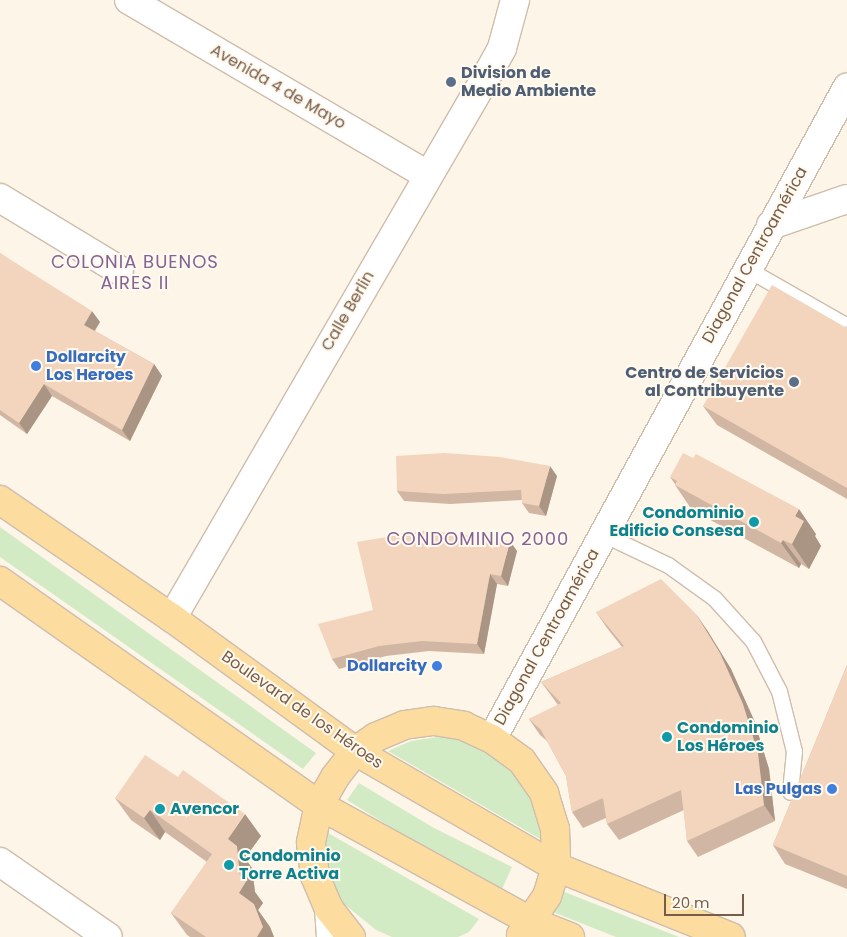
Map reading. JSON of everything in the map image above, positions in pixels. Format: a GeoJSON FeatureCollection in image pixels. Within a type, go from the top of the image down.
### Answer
{"type":"FeatureCollection","features":[{"type":"Feature","properties":{"kind":"main road","name":"Boulevard de los Héroes"},"geometry":{"type":"LineString","coordinates":[[0,500],[172,618],[355,751],[556,867],[731,937]]}},
{"type":"Feature","properties":{"kind":"main road"},"geometry":{"type":"LineString","coordinates":[[0,582],[319,805],[526,930],[570,937]]}},
{"type":"Feature","properties":{"kind":"main road"},"geometry":{"type":"LineString","coordinates":[[351,937],[329,909],[315,876],[311,842],[319,805],[335,777],[355,751],[376,736],[404,725],[434,721],[464,726],[492,739],[522,762],[544,793],[555,829],[556,867],[548,896],[526,930]]}},
{"type":"Feature","properties":{"kind":"street","name":"Avenida 4 de Mayo"},"geometry":{"type":"LineString","coordinates":[[129,0],[168,10],[427,175]]}},
{"type":"Feature","properties":{"kind":"street","name":"Calle Berlin"},"geometry":{"type":"LineString","coordinates":[[172,618],[502,48],[514,0]]}},
{"type":"Feature","properties":{"kind":"street","name":"Diagonal Centroamérica"},"geometry":{"type":"LineString","coordinates":[[492,739],[847,88]]}},
{"type":"Feature","properties":{"kind":"street"},"geometry":{"type":"LineString","coordinates":[[0,198],[119,270]]}},
{"type":"Feature","properties":{"kind":"street"},"geometry":{"type":"LineString","coordinates":[[772,225],[847,199]]}},
{"type":"Feature","properties":{"kind":"street"},"geometry":{"type":"LineString","coordinates":[[0,862],[108,937]]}},
{"type":"Feature","properties":{"kind":"street"},"geometry":{"type":"LineString","coordinates":[[329,909],[331,937]]}},
{"type":"Feature","properties":{"kind":"lane"},"geometry":{"type":"LineString","coordinates":[[749,270],[847,326]]}},
{"type":"Feature","properties":{"kind":"lane"},"geometry":{"type":"LineString","coordinates":[[603,534],[668,566],[714,598],[753,641],[779,691],[794,751],[790,792]]}},
{"type":"Feature","properties":{"kind":"green space"},"geometry":{"type":"Polygon","coordinates":[[[0,527],[316,753],[303,769],[0,557],[0,527]]]}},
{"type":"Feature","properties":{"kind":"green space"},"geometry":{"type":"Polygon","coordinates":[[[444,736],[462,737],[479,745],[511,767],[532,798],[542,826],[542,840],[388,751],[411,741],[444,736]]]}},
{"type":"Feature","properties":{"kind":"green space"},"geometry":{"type":"Polygon","coordinates":[[[359,783],[434,828],[512,867],[502,889],[428,850],[347,800],[359,783]]]}},
{"type":"Feature","properties":{"kind":"green space"},"geometry":{"type":"Polygon","coordinates":[[[328,833],[479,919],[469,932],[458,937],[392,937],[376,930],[343,903],[333,888],[324,861],[328,833]]]}},
{"type":"Feature","properties":{"kind":"green space"},"geometry":{"type":"Polygon","coordinates":[[[562,891],[679,937],[616,937],[553,912],[562,891]]]}},
{"type":"Feature","properties":{"kind":"building","name":"Dollarcity Los Heroes"},"geometry":{"type":"Polygon","coordinates":[[[0,253],[92,311],[84,325],[154,364],[122,430],[44,384],[19,423],[0,410],[0,253]]]}},
{"type":"Feature","properties":{"kind":"building","name":"Centro de Servicios al Contribuyente"},"geometry":{"type":"Polygon","coordinates":[[[772,285],[845,327],[847,326],[847,488],[703,406],[772,285]]]}},
{"type":"Feature","properties":{"kind":"building"},"geometry":{"type":"Polygon","coordinates":[[[445,453],[500,457],[550,466],[539,506],[522,503],[521,490],[443,494],[397,491],[396,456],[445,453]]]}},
{"type":"Feature","properties":{"kind":"building"},"geometry":{"type":"Polygon","coordinates":[[[683,453],[693,458],[696,454],[799,509],[795,516],[804,521],[792,544],[783,540],[781,543],[675,485],[677,481],[670,477],[683,453]]]}},
{"type":"Feature","properties":{"kind":"building"},"geometry":{"type":"Polygon","coordinates":[[[428,530],[510,541],[501,576],[490,574],[477,644],[422,641],[379,646],[332,659],[318,624],[373,610],[357,542],[428,530]]]}},
{"type":"Feature","properties":{"kind":"building"},"geometry":{"type":"Polygon","coordinates":[[[661,579],[696,614],[720,653],[743,704],[758,753],[764,805],[687,841],[681,790],[607,824],[603,798],[572,812],[566,776],[541,730],[529,719],[561,703],[541,682],[624,646],[596,612],[661,579]]]}},
{"type":"Feature","properties":{"kind":"building"},"geometry":{"type":"Polygon","coordinates":[[[847,665],[847,876],[773,845],[847,665]]]}},
{"type":"Feature","properties":{"kind":"building"},"geometry":{"type":"Polygon","coordinates":[[[145,755],[178,777],[183,770],[245,814],[228,839],[237,846],[240,876],[247,880],[239,893],[254,904],[263,927],[257,937],[206,937],[171,913],[212,854],[150,810],[144,818],[115,798],[145,755]]]}},
{"type":"Feature","properties":{"kind":"place","name":"Division de Medio Ambiente"},"geometry":{"type":"Point","coordinates":[451,82]}},
{"type":"Feature","properties":{"kind":"place","name":"Dollarcity Los Heroes"},"geometry":{"type":"Point","coordinates":[36,366]}},
{"type":"Feature","properties":{"kind":"place","name":"Centro de Servicios al Contribuyente"},"geometry":{"type":"Point","coordinates":[794,382]}},
{"type":"Feature","properties":{"kind":"place","name":"Condominio Edificio Consesa"},"geometry":{"type":"Point","coordinates":[754,522]}},
{"type":"Feature","properties":{"kind":"place","name":"Dollarcity"},"geometry":{"type":"Point","coordinates":[437,666]}},
{"type":"Feature","properties":{"kind":"place","name":"Condominio Los Héroes"},"geometry":{"type":"Point","coordinates":[667,737]}},
{"type":"Feature","properties":{"kind":"place","name":"Las Pulgas"},"geometry":{"type":"Point","coordinates":[832,789]}},
{"type":"Feature","properties":{"kind":"place","name":"Avencor"},"geometry":{"type":"Point","coordinates":[160,809]}},
{"type":"Feature","properties":{"kind":"place","name":"Condominio Torre Activa"},"geometry":{"type":"Point","coordinates":[229,865]}},
{"type":"Feature","properties":{"kind":"district","name":"COLONIA BUENOS AIRES II"},"geometry":{"type":"Point","coordinates":[135,273]}},
{"type":"Feature","properties":{"kind":"district","name":"CONDOMINIO 2000"},"geometry":{"type":"Point","coordinates":[478,539]}}]}
